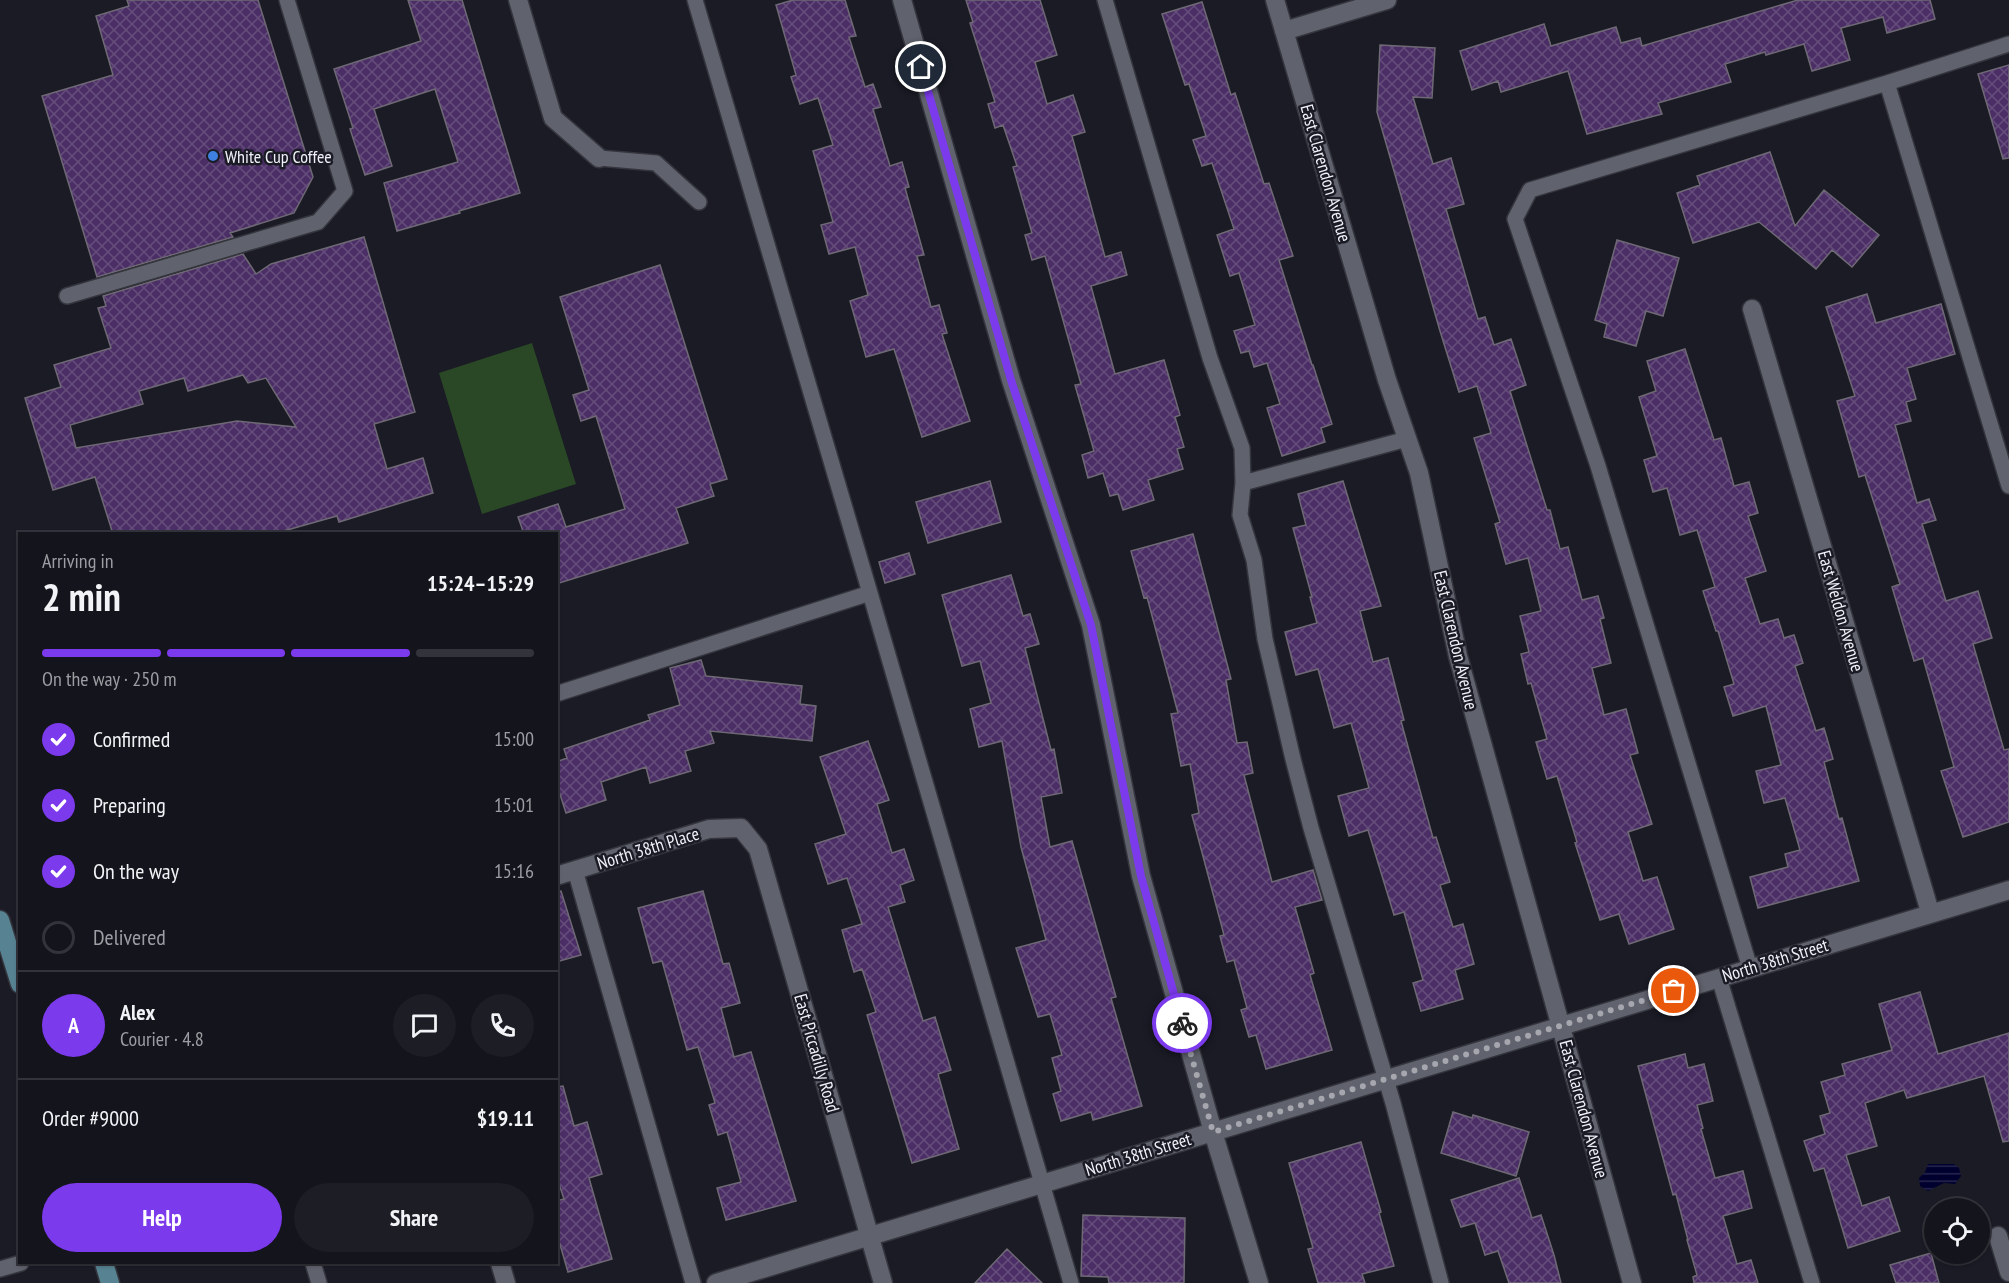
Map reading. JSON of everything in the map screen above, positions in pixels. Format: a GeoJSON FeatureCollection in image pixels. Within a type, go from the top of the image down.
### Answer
{"type":"FeatureCollection","features":[{"type":"Feature","properties":{"kind":"main road"},"geometry":{"type":"LineString","coordinates":[[0,920],[18,978]]}},
{"type":"Feature","properties":{"kind":"main road"},"geometry":{"type":"LineString","coordinates":[[104,1264],[110,1283]]}},
{"type":"Feature","properties":{"kind":"street"},"geometry":{"type":"LineString","coordinates":[[518,0],[553,118],[599,158]]}},
{"type":"Feature","properties":{"kind":"street"},"geometry":{"type":"LineString","coordinates":[[902,0],[1011,380],[1091,625],[1141,876],[1213,1132],[1259,1283]]}},
{"type":"Feature","properties":{"kind":"street","name":"East Clarendon Avenue"},"geometry":{"type":"LineString","coordinates":[[1275,0],[1387,380],[1419,473],[1458,656],[1632,1283]]}},
{"type":"Feature","properties":{"kind":"street"},"geometry":{"type":"LineString","coordinates":[[1284,31],[1387,0]]}},
{"type":"Feature","properties":{"kind":"street","name":"East Weldon Avenue"},"geometry":{"type":"LineString","coordinates":[[1752,309],[1930,912]]}},
{"type":"Feature","properties":{"kind":"street","name":"North 38th Place"},"geometry":{"type":"LineString","coordinates":[[558,875],[709,829],[741,828]]}},
{"type":"Feature","properties":{"kind":"street","name":"East Piccadilly Road"},"geometry":{"type":"LineString","coordinates":[[741,828],[758,849],[883,1283]]}},
{"type":"Feature","properties":{"kind":"street","name":"North 38th Street"},"geometry":{"type":"LineString","coordinates":[[716,1283],[1930,912],[2009,890]]}},
{"type":"Feature","properties":{"kind":"street"},"geometry":{"type":"LineString","coordinates":[[1998,1236],[2009,1272]]}},
{"type":"Feature","properties":{"kind":"street"},"geometry":{"type":"LineString","coordinates":[[500,1264],[506,1283]]}},
{"type":"Feature","properties":{"kind":"lane"},"geometry":{"type":"LineString","coordinates":[[67,297],[318,222],[345,191],[287,0]]}},
{"type":"Feature","properties":{"kind":"lane"},"geometry":{"type":"LineString","coordinates":[[695,0],[1071,1283]]}},
{"type":"Feature","properties":{"kind":"lane"},"geometry":{"type":"LineString","coordinates":[[1105,0],[1210,358],[1242,448],[1243,483],[1240,515],[1254,560],[1265,639],[1293,759],[1314,839],[1386,1079],[1441,1283]]}},
{"type":"Feature","properties":{"kind":"lane"},"geometry":{"type":"LineString","coordinates":[[1750,968],[1598,466],[1515,219],[1530,190],[2009,44]]}},
{"type":"Feature","properties":{"kind":"lane"},"geometry":{"type":"LineString","coordinates":[[1887,83],[2009,486]]}},
{"type":"Feature","properties":{"kind":"lane"},"geometry":{"type":"LineString","coordinates":[[599,158],[656,163],[699,202]]}},
{"type":"Feature","properties":{"kind":"lane"},"geometry":{"type":"LineString","coordinates":[[1243,483],[1407,439]]}},
{"type":"Feature","properties":{"kind":"lane"},"geometry":{"type":"LineString","coordinates":[[558,693],[870,593]]}},
{"type":"Feature","properties":{"kind":"lane"},"geometry":{"type":"LineString","coordinates":[[574,870],[693,1283]]}},
{"type":"Feature","properties":{"kind":"lane"},"geometry":{"type":"LineString","coordinates":[[1719,978],[1812,1283]]}},
{"type":"Feature","properties":{"kind":"lane"},"geometry":{"type":"LineString","coordinates":[[0,1269],[18,1264]]}},
{"type":"Feature","properties":{"kind":"lane"},"geometry":{"type":"LineString","coordinates":[[312,1264],[319,1283]]}},
{"type":"Feature","properties":{"kind":"green space"},"geometry":{"type":"Polygon","coordinates":[[[532,343],[576,484],[482,514],[439,373],[532,343]]]}},
{"type":"Feature","properties":{"kind":"shaded area"},"geometry":{"type":"Polygon","coordinates":[[[1928,1164],[1954,1164],[1959,1168],[1961,1176],[1955,1184],[1944,1183],[1928,1191],[1920,1186],[1919,1178],[1925,1172],[1928,1164]]]}},
{"type":"Feature","properties":{"kind":"building"},"geometry":{"type":"Polygon","coordinates":[[[127,0],[258,0],[313,177],[294,213],[230,233],[233,237],[97,277],[42,96],[113,75],[96,16],[129,6],[127,0]]]}},
{"type":"Feature","properties":{"kind":"building"},"geometry":{"type":"Polygon","coordinates":[[[408,0],[462,0],[520,193],[397,231],[384,183],[458,162],[435,89],[374,109],[392,166],[365,175],[334,69],[421,41],[408,0]]]}},
{"type":"Feature","properties":{"kind":"building"},"geometry":{"type":"Polygon","coordinates":[[[793,0],[845,0],[856,36],[849,37],[865,87],[873,84],[881,107],[873,109],[890,166],[902,162],[909,187],[905,188],[924,255],[917,256],[931,307],[939,305],[947,333],[942,334],[970,421],[922,437],[894,349],[866,357],[850,301],[868,295],[855,247],[829,254],[821,225],[833,222],[813,151],[833,145],[818,98],[800,104],[791,77],[796,75],[776,5],[793,0]]]}},
{"type":"Feature","properties":{"kind":"building"},"geometry":{"type":"Polygon","coordinates":[[[966,0],[1040,0],[1057,55],[1035,62],[1047,104],[1073,95],[1085,132],[1072,136],[1105,257],[1121,252],[1127,275],[1091,286],[1115,374],[1164,360],[1180,415],[1175,417],[1184,447],[1177,449],[1183,469],[1148,480],[1154,500],[1123,510],[1118,494],[1110,496],[1103,473],[1088,478],[1082,455],[1094,451],[1075,385],[1081,384],[1045,256],[1032,260],[1025,235],[1032,233],[1013,167],[1017,166],[1003,125],[995,128],[988,104],[995,102],[970,23],[973,22],[966,0]]]}},
{"type":"Feature","properties":{"kind":"building"},"geometry":{"type":"Polygon","coordinates":[[[1798,0],[1930,0],[1935,19],[1887,33],[1883,17],[1841,28],[1850,60],[1812,71],[1804,44],[1766,55],[1765,52],[1725,64],[1731,82],[1658,103],[1662,114],[1587,134],[1568,71],[1501,92],[1498,81],[1472,90],[1460,51],[1544,24],[1551,46],[1616,27],[1621,43],[1640,38],[1642,46],[1798,0]]]}},
{"type":"Feature","properties":{"kind":"building"},"geometry":{"type":"Polygon","coordinates":[[[1202,2],[1231,95],[1235,93],[1264,184],[1269,183],[1293,256],[1279,260],[1332,424],[1321,428],[1325,442],[1282,456],[1267,408],[1280,404],[1267,363],[1254,367],[1249,351],[1241,353],[1234,331],[1255,325],[1239,273],[1230,276],[1217,235],[1234,229],[1212,163],[1202,166],[1193,140],[1206,136],[1189,84],[1185,85],[1162,14],[1202,2]]]}},
{"type":"Feature","properties":{"kind":"building"},"geometry":{"type":"Polygon","coordinates":[[[1380,45],[1435,48],[1432,98],[1413,97],[1433,164],[1451,158],[1464,204],[1446,209],[1478,319],[1485,317],[1494,345],[1511,339],[1526,385],[1510,391],[1547,510],[1550,510],[1560,549],[1568,547],[1582,600],[1598,596],[1604,618],[1600,619],[1611,663],[1592,668],[1604,715],[1626,709],[1638,753],[1630,755],[1652,824],[1628,832],[1643,881],[1657,877],[1674,929],[1629,944],[1619,914],[1600,920],[1575,843],[1577,842],[1557,776],[1547,779],[1536,742],[1547,739],[1531,683],[1528,684],[1521,654],[1529,652],[1520,616],[1541,611],[1528,558],[1506,564],[1495,524],[1500,522],[1474,438],[1491,433],[1477,386],[1459,392],[1377,112],[1380,45]]]}},
{"type":"Feature","properties":{"kind":"building"},"geometry":{"type":"Polygon","coordinates":[[[2009,65],[2009,158],[2003,159],[1978,74],[2009,65]]]}},
{"type":"Feature","properties":{"kind":"building"},"geometry":{"type":"Polygon","coordinates":[[[1770,152],[1795,226],[1824,190],[1879,235],[1852,267],[1832,250],[1816,269],[1759,222],[1693,243],[1677,193],[1700,185],[1697,176],[1770,152]]]}},
{"type":"Feature","properties":{"kind":"building"},"geometry":{"type":"Polygon","coordinates":[[[364,237],[415,412],[374,424],[387,469],[423,458],[433,493],[339,522],[337,516],[280,532],[112,532],[95,477],[53,490],[25,398],[61,387],[54,365],[111,348],[98,308],[106,306],[103,296],[243,254],[256,274],[271,264],[364,237]],[[243,375],[188,391],[184,378],[139,391],[143,404],[70,425],[76,448],[237,421],[296,427],[266,378],[248,383],[243,375]]]}},
{"type":"Feature","properties":{"kind":"building"},"geometry":{"type":"Polygon","coordinates":[[[1617,240],[1679,258],[1663,316],[1646,311],[1636,346],[1604,337],[1607,324],[1595,320],[1617,240]]]}},
{"type":"Feature","properties":{"kind":"building"},"geometry":{"type":"Polygon","coordinates":[[[660,265],[727,479],[710,484],[714,496],[676,508],[688,543],[558,583],[558,532],[523,532],[518,517],[558,504],[566,527],[625,509],[596,416],[581,421],[573,395],[589,390],[560,297],[660,265]]]}},
{"type":"Feature","properties":{"kind":"building"},"geometry":{"type":"Polygon","coordinates":[[[1867,294],[1876,323],[1941,304],[1955,354],[1907,368],[1916,399],[1906,402],[1911,421],[1895,425],[1917,503],[1929,499],[1936,520],[1922,524],[1946,601],[1978,591],[1992,638],[1973,644],[2004,750],[2009,749],[2009,822],[1963,837],[1941,771],[1954,767],[1923,658],[1914,661],[1892,587],[1900,584],[1865,475],[1859,477],[1837,401],[1855,396],[1826,307],[1867,294]]]}},
{"type":"Feature","properties":{"kind":"building"},"geometry":{"type":"Polygon","coordinates":[[[1685,349],[1714,440],[1721,438],[1734,486],[1749,482],[1758,513],[1748,516],[1766,571],[1745,578],[1760,624],[1778,619],[1784,638],[1794,635],[1803,663],[1795,666],[1816,731],[1824,728],[1833,759],[1824,762],[1859,881],[1758,908],[1750,877],[1788,867],[1785,854],[1800,850],[1785,798],[1764,803],[1756,771],[1781,765],[1766,706],[1733,716],[1724,687],[1734,684],[1703,591],[1715,587],[1697,530],[1680,535],[1667,488],[1653,492],[1644,460],[1657,456],[1639,397],[1656,391],[1647,361],[1685,349]]]}},
{"type":"Feature","properties":{"kind":"building"},"geometry":{"type":"Polygon","coordinates":[[[990,481],[1001,522],[928,543],[916,502],[990,481]]]}},
{"type":"Feature","properties":{"kind":"building"},"geometry":{"type":"Polygon","coordinates":[[[1343,481],[1381,606],[1360,611],[1373,662],[1388,658],[1404,720],[1401,721],[1433,838],[1436,837],[1450,882],[1440,885],[1453,927],[1463,924],[1474,964],[1455,970],[1463,999],[1421,1011],[1413,983],[1423,980],[1404,912],[1394,915],[1368,830],[1349,836],[1338,796],[1369,788],[1351,723],[1334,728],[1318,669],[1296,675],[1285,632],[1317,623],[1293,528],[1306,525],[1298,494],[1343,481]]]}},
{"type":"Feature","properties":{"kind":"building"},"geometry":{"type":"Polygon","coordinates":[[[1193,534],[1231,679],[1226,680],[1237,743],[1247,742],[1253,773],[1244,775],[1272,882],[1313,870],[1322,900],[1295,907],[1314,973],[1310,975],[1332,1050],[1266,1069],[1256,1035],[1249,1037],[1241,1010],[1247,1008],[1234,960],[1227,962],[1220,936],[1224,935],[1192,815],[1199,813],[1190,764],[1181,766],[1171,714],[1178,713],[1147,597],[1144,598],[1131,551],[1193,534]]]}},
{"type":"Feature","properties":{"kind":"building"},"geometry":{"type":"Polygon","coordinates":[[[909,553],[915,574],[885,583],[879,562],[909,553]]]}},
{"type":"Feature","properties":{"kind":"building"},"geometry":{"type":"Polygon","coordinates":[[[1011,575],[1023,616],[1030,614],[1039,644],[1025,648],[1051,750],[1054,749],[1062,793],[1041,797],[1050,847],[1072,841],[1116,997],[1111,998],[1142,1106],[1093,1120],[1091,1112],[1061,1121],[1053,1094],[1061,1091],[1052,1058],[1062,1055],[1050,1014],[1038,1017],[1016,948],[1046,940],[1021,847],[1002,741],[979,747],[970,709],[991,703],[980,661],[962,666],[942,595],[1011,575]]]}},
{"type":"Feature","properties":{"kind":"building"},"geometry":{"type":"Polygon","coordinates":[[[701,660],[706,676],[802,686],[800,704],[816,706],[812,741],[710,731],[714,743],[685,751],[691,771],[650,783],[646,767],[601,782],[606,800],[566,813],[558,788],[558,761],[567,758],[564,749],[650,720],[648,715],[680,705],[670,668],[701,660]]]}},
{"type":"Feature","properties":{"kind":"building"},"geometry":{"type":"Polygon","coordinates":[[[868,741],[889,800],[877,804],[892,853],[904,849],[914,880],[900,885],[905,902],[888,907],[923,1021],[935,1017],[951,1070],[938,1074],[959,1149],[912,1163],[867,1015],[876,1012],[862,969],[854,972],[842,930],[862,924],[847,878],[828,884],[815,844],[846,834],[820,757],[868,741]]]}},
{"type":"Feature","properties":{"kind":"building"},"geometry":{"type":"Polygon","coordinates":[[[561,891],[581,955],[558,961],[558,892],[561,891]]]}},
{"type":"Feature","properties":{"kind":"building"},"geometry":{"type":"Polygon","coordinates":[[[703,891],[723,964],[729,963],[740,1003],[721,1008],[734,1057],[751,1052],[796,1201],[726,1220],[717,1188],[741,1182],[727,1132],[718,1135],[709,1105],[715,1103],[698,1047],[687,1050],[662,961],[653,963],[638,908],[703,891]]]}},
{"type":"Feature","properties":{"kind":"building"},"geometry":{"type":"Polygon","coordinates":[[[1920,992],[1938,1054],[2009,1033],[2009,1141],[2003,1142],[1984,1076],[1907,1098],[1904,1090],[1865,1103],[1877,1146],[1846,1155],[1862,1206],[1889,1197],[1900,1231],[1848,1248],[1824,1168],[1814,1171],[1804,1141],[1825,1134],[1820,1116],[1830,1113],[1821,1082],[1845,1075],[1842,1064],[1892,1050],[1879,1004],[1920,992]]]}},
{"type":"Feature","properties":{"kind":"building"},"geometry":{"type":"Polygon","coordinates":[[[1685,1054],[1688,1068],[1704,1064],[1713,1101],[1697,1105],[1703,1128],[1701,1129],[1715,1178],[1743,1171],[1752,1208],[1723,1216],[1737,1264],[1751,1260],[1758,1283],[1694,1283],[1693,1277],[1697,1275],[1688,1240],[1676,1194],[1673,1195],[1638,1066],[1685,1054]]]}},
{"type":"Feature","properties":{"kind":"building"},"geometry":{"type":"Polygon","coordinates":[[[563,1086],[574,1126],[587,1122],[602,1174],[589,1178],[612,1259],[568,1272],[558,1238],[558,1200],[564,1199],[558,1181],[558,1087],[563,1086]]]}},
{"type":"Feature","properties":{"kind":"building"},"geometry":{"type":"Polygon","coordinates":[[[1453,1112],[1472,1118],[1473,1115],[1529,1132],[1516,1176],[1441,1153],[1453,1112]]]}},
{"type":"Feature","properties":{"kind":"building"},"geometry":{"type":"Polygon","coordinates":[[[1361,1142],[1394,1266],[1362,1274],[1365,1283],[1318,1283],[1308,1249],[1313,1248],[1289,1163],[1361,1142]]]}},
{"type":"Feature","properties":{"kind":"building"},"geometry":{"type":"Polygon","coordinates":[[[1519,1178],[1532,1218],[1541,1215],[1561,1283],[1509,1283],[1498,1251],[1485,1255],[1475,1223],[1461,1227],[1451,1200],[1519,1178]]]}},
{"type":"Feature","properties":{"kind":"building"},"geometry":{"type":"Polygon","coordinates":[[[1083,1215],[1185,1218],[1184,1283],[1109,1283],[1108,1277],[1081,1276],[1083,1215]]]}},
{"type":"Feature","properties":{"kind":"building"},"geometry":{"type":"Polygon","coordinates":[[[1007,1249],[1042,1283],[975,1283],[1007,1249]]]}},
{"type":"Feature","properties":{"kind":"building"},"geometry":{"type":"Polygon","coordinates":[[[1924,1255],[1924,1264],[1934,1264],[1939,1283],[1896,1283],[1890,1265],[1924,1255]]]}},
{"type":"Feature","properties":{"kind":"way so far"},"geometry":{"type":"LineString","coordinates":[[1182,1023],[1213,1132],[1674,991]]}},
{"type":"Feature","properties":{"kind":"place","name":"White Cup Coffee"},"geometry":{"type":"Point","coordinates":[213,156]}},
{"type":"Feature","properties":{"kind":"route"},"geometry":{"type":"LineString","coordinates":[[921,67],[1011,380],[1091,625],[1141,876],[1182,1023]]}}]}
